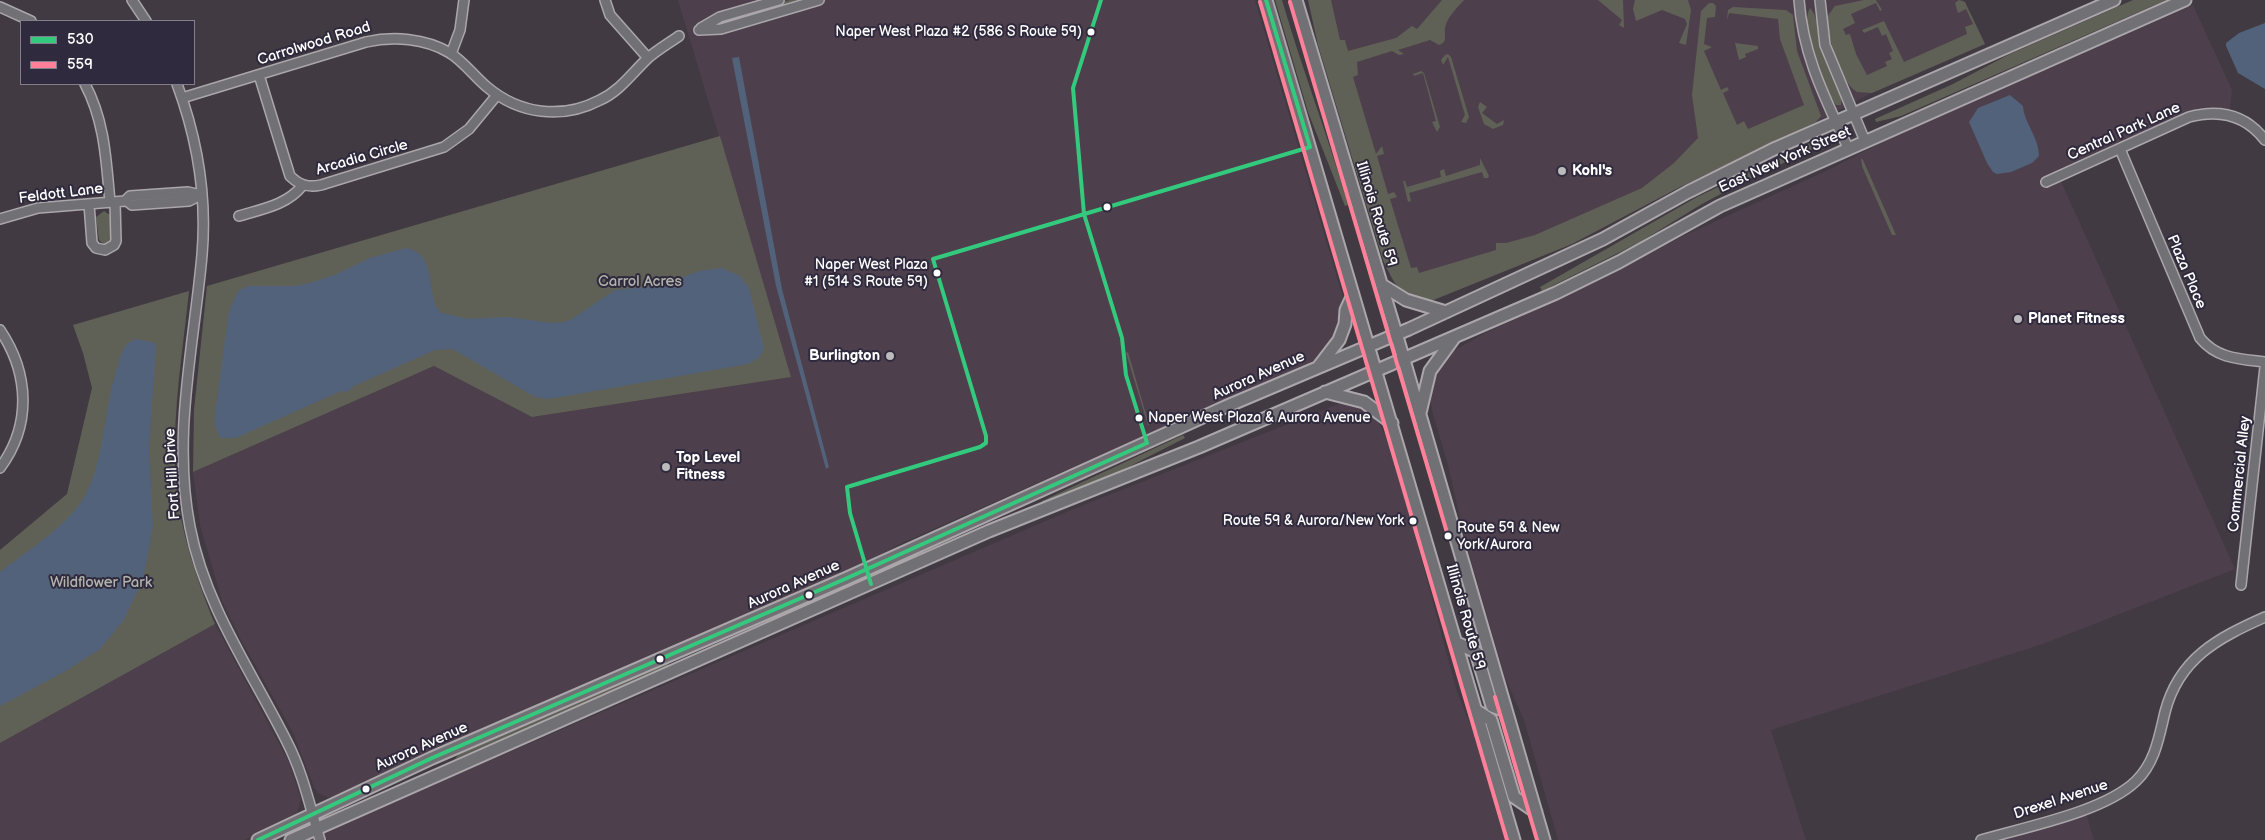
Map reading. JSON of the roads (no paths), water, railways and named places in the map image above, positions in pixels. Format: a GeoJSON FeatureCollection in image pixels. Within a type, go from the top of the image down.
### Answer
{"type":"FeatureCollection","features":[{"type":"Feature","properties":{"kind":"main road","name":"Illinois Route 59"},"geometry":{"type":"LineString","coordinates":[[1266,0],[1514,840]]}},
{"type":"Feature","properties":{"kind":"main road","name":"Illinois Route 59"},"geometry":{"type":"LineString","coordinates":[[1296,0],[1382,285],[1544,840]]}},
{"type":"Feature","properties":{"kind":"main road","name":"East New York Street"},"geometry":{"type":"LineString","coordinates":[[1396,334],[1603,239],[1734,168],[2114,0]]}},
{"type":"Feature","properties":{"kind":"main road","name":"East New York Street"},"geometry":{"type":"LineString","coordinates":[[1404,360],[1590,277],[1720,206],[2185,0]]}},
{"type":"Feature","properties":{"kind":"main road"},"geometry":{"type":"LineString","coordinates":[[1382,285],[1406,300],[1446,312]]}},
{"type":"Feature","properties":{"kind":"main road"},"geometry":{"type":"LineString","coordinates":[[1318,367],[1339,340],[1345,324],[1346,310],[1354,295]]}},
{"type":"Feature","properties":{"kind":"main road","name":"Aurora Avenue"},"geometry":{"type":"LineString","coordinates":[[258,840],[312,813],[441,755],[846,579],[1318,367],[1396,334]]}},
{"type":"Feature","properties":{"kind":"main road"},"geometry":{"type":"LineString","coordinates":[[1420,415],[1430,371],[1454,338]]}},
{"type":"Feature","properties":{"kind":"main road","name":"Aurora Avenue"},"geometry":{"type":"LineString","coordinates":[[291,840],[989,531],[1199,447],[1404,360]]}},
{"type":"Feature","properties":{"kind":"main road"},"geometry":{"type":"LineString","coordinates":[[1326,392],[1364,402],[1392,423]]}},
{"type":"Feature","properties":{"kind":"main road"},"geometry":{"type":"LineString","coordinates":[[1457,643],[1476,652],[1492,706],[1506,711]]}},
{"type":"Feature","properties":{"kind":"main road"},"geometry":{"type":"LineString","coordinates":[[1476,711],[1491,720],[1514,797],[1536,812]]}},
{"type":"Feature","properties":{"kind":"street"},"geometry":{"type":"LineString","coordinates":[[132,0],[145,20]]}},
{"type":"Feature","properties":{"kind":"street"},"geometry":{"type":"LineString","coordinates":[[451,54],[460,30],[464,0]]}},
{"type":"Feature","properties":{"kind":"street"},"geometry":{"type":"LineString","coordinates":[[604,0],[610,15],[648,58]]}},
{"type":"Feature","properties":{"kind":"street"},"geometry":{"type":"LineString","coordinates":[[779,0],[720,17],[699,30],[721,29],[819,0]]}},
{"type":"Feature","properties":{"kind":"street"},"geometry":{"type":"LineString","coordinates":[[1799,0],[1804,42],[1810,64],[1848,148]]}},
{"type":"Feature","properties":{"kind":"street"},"geometry":{"type":"LineString","coordinates":[[1820,0],[1825,45],[1865,141]]}},
{"type":"Feature","properties":{"kind":"street"},"geometry":{"type":"LineString","coordinates":[[0,7],[29,20]]}},
{"type":"Feature","properties":{"kind":"street","name":"Carrolwood Road"},"geometry":{"type":"LineString","coordinates":[[182,98],[380,39],[412,40],[451,54],[497,95],[515,105],[537,111],[576,109],[600,100],[613,92],[648,58],[679,36]]}},
{"type":"Feature","properties":{"kind":"street","name":"Arcadia Circle"},"geometry":{"type":"LineString","coordinates":[[258,75],[287,171],[302,186],[321,185],[444,147],[469,129],[497,95]]}},
{"type":"Feature","properties":{"kind":"street"},"geometry":{"type":"LineString","coordinates":[[85,85],[95,106],[104,137],[112,202],[116,242],[105,250],[96,248],[92,243],[89,204]]}},
{"type":"Feature","properties":{"kind":"street","name":"Fort Hill Drive"},"geometry":{"type":"LineString","coordinates":[[177,85],[196,146],[201,195],[202,255],[193,320],[184,423],[183,459],[190,527],[210,594],[224,626],[288,743],[320,840]]}},
{"type":"Feature","properties":{"kind":"street","name":"Central Park Lane"},"geometry":{"type":"LineString","coordinates":[[2046,182],[2188,117],[2214,112],[2236,116],[2244,120],[2265,140]]}},
{"type":"Feature","properties":{"kind":"street","name":"Plaza Place"},"geometry":{"type":"LineString","coordinates":[[2120,149],[2200,338],[2208,349],[2218,354],[2265,362]]}},
{"type":"Feature","properties":{"kind":"street"},"geometry":{"type":"LineString","coordinates":[[238,216],[284,202],[295,195],[302,186]]}},
{"type":"Feature","properties":{"kind":"street","name":"Feldott Lane"},"geometry":{"type":"LineString","coordinates":[[0,219],[38,208],[127,201],[130,196],[188,192],[201,195]]}},
{"type":"Feature","properties":{"kind":"street"},"geometry":{"type":"LineString","coordinates":[[0,330],[15,355],[24,394],[20,427],[10,453],[0,468]]}},
{"type":"Feature","properties":{"kind":"street","name":"Commercial Alley"},"geometry":{"type":"LineString","coordinates":[[2242,584],[2265,367]]}},
{"type":"Feature","properties":{"kind":"street","name":"Drexel Avenue"},"geometry":{"type":"LineString","coordinates":[[1981,840],[2087,809],[2120,794],[2144,772],[2152,758],[2166,709],[2185,671],[2200,653],[2215,642],[2265,617]]}},
{"type":"Feature","properties":{"kind":"water"},"geometry":{"type":"Polygon","coordinates":[[[2265,23],[2265,89],[2238,73],[2226,43],[2239,33],[2265,23]]]}},
{"type":"Feature","properties":{"kind":"water"},"geometry":{"type":"Polygon","coordinates":[[[739,57],[782,289],[829,467],[826,469],[776,286],[732,58],[739,57]]]}},
{"type":"Feature","properties":{"kind":"water"},"geometry":{"type":"Polygon","coordinates":[[[2010,95],[2023,106],[2037,143],[2039,156],[2032,163],[2011,172],[1997,174],[1993,172],[1987,163],[1969,122],[1978,108],[2010,95]]]}},
{"type":"Feature","properties":{"kind":"water"},"geometry":{"type":"Polygon","coordinates":[[[406,248],[416,251],[426,264],[437,308],[442,313],[468,319],[508,317],[552,323],[564,322],[572,319],[615,290],[663,285],[699,271],[722,268],[740,276],[749,288],[764,348],[760,357],[748,364],[549,399],[535,397],[458,352],[451,349],[435,350],[354,386],[347,392],[341,391],[236,438],[220,438],[215,424],[216,407],[229,311],[238,291],[248,286],[295,286],[310,283],[337,274],[370,258],[406,248]]]}},
{"type":"Feature","properties":{"kind":"water"},"geometry":{"type":"Polygon","coordinates":[[[137,339],[155,343],[156,346],[149,448],[153,527],[143,580],[123,621],[100,649],[64,672],[0,706],[0,572],[49,535],[81,502],[94,476],[112,386],[123,350],[127,344],[137,339]]]}},
{"type":"Feature","properties":{"kind":"place","name":"Naper West Plaza #2 (586 S Route 59)"},"geometry":{"type":"Point","coordinates":[1091,32]}},
{"type":"Feature","properties":{"kind":"place","name":"Kohl's"},"geometry":{"type":"Point","coordinates":[1562,171]}},
{"type":"Feature","properties":{"kind":"place","name":"Naper West Plaza #1 (514 S Route 59)"},"geometry":{"type":"Point","coordinates":[937,273]}},
{"type":"Feature","properties":{"kind":"place","name":"Planet Fitness"},"geometry":{"type":"Point","coordinates":[2018,319]}},
{"type":"Feature","properties":{"kind":"place","name":"Burlington"},"geometry":{"type":"Point","coordinates":[890,356]}},
{"type":"Feature","properties":{"kind":"place","name":"Naper West Plaza & Aurora Avenue"},"geometry":{"type":"Point","coordinates":[1139,418]}},
{"type":"Feature","properties":{"kind":"place","name":"Top Level Fitness"},"geometry":{"type":"Point","coordinates":[666,467]}},
{"type":"Feature","properties":{"kind":"place","name":"Route 59 & Aurora/New York"},"geometry":{"type":"Point","coordinates":[1413,521]}},
{"type":"Feature","properties":{"kind":"place","name":"Route 59 & New York/Aurora"},"geometry":{"type":"Point","coordinates":[1448,536]}},
{"type":"Feature","properties":{"kind":"park label","name":"Carrol Acres"},"geometry":{"type":"Point","coordinates":[640,282]}},
{"type":"Feature","properties":{"kind":"park label","name":"Wildflower Park"},"geometry":{"type":"Point","coordinates":[101,583]}}]}
